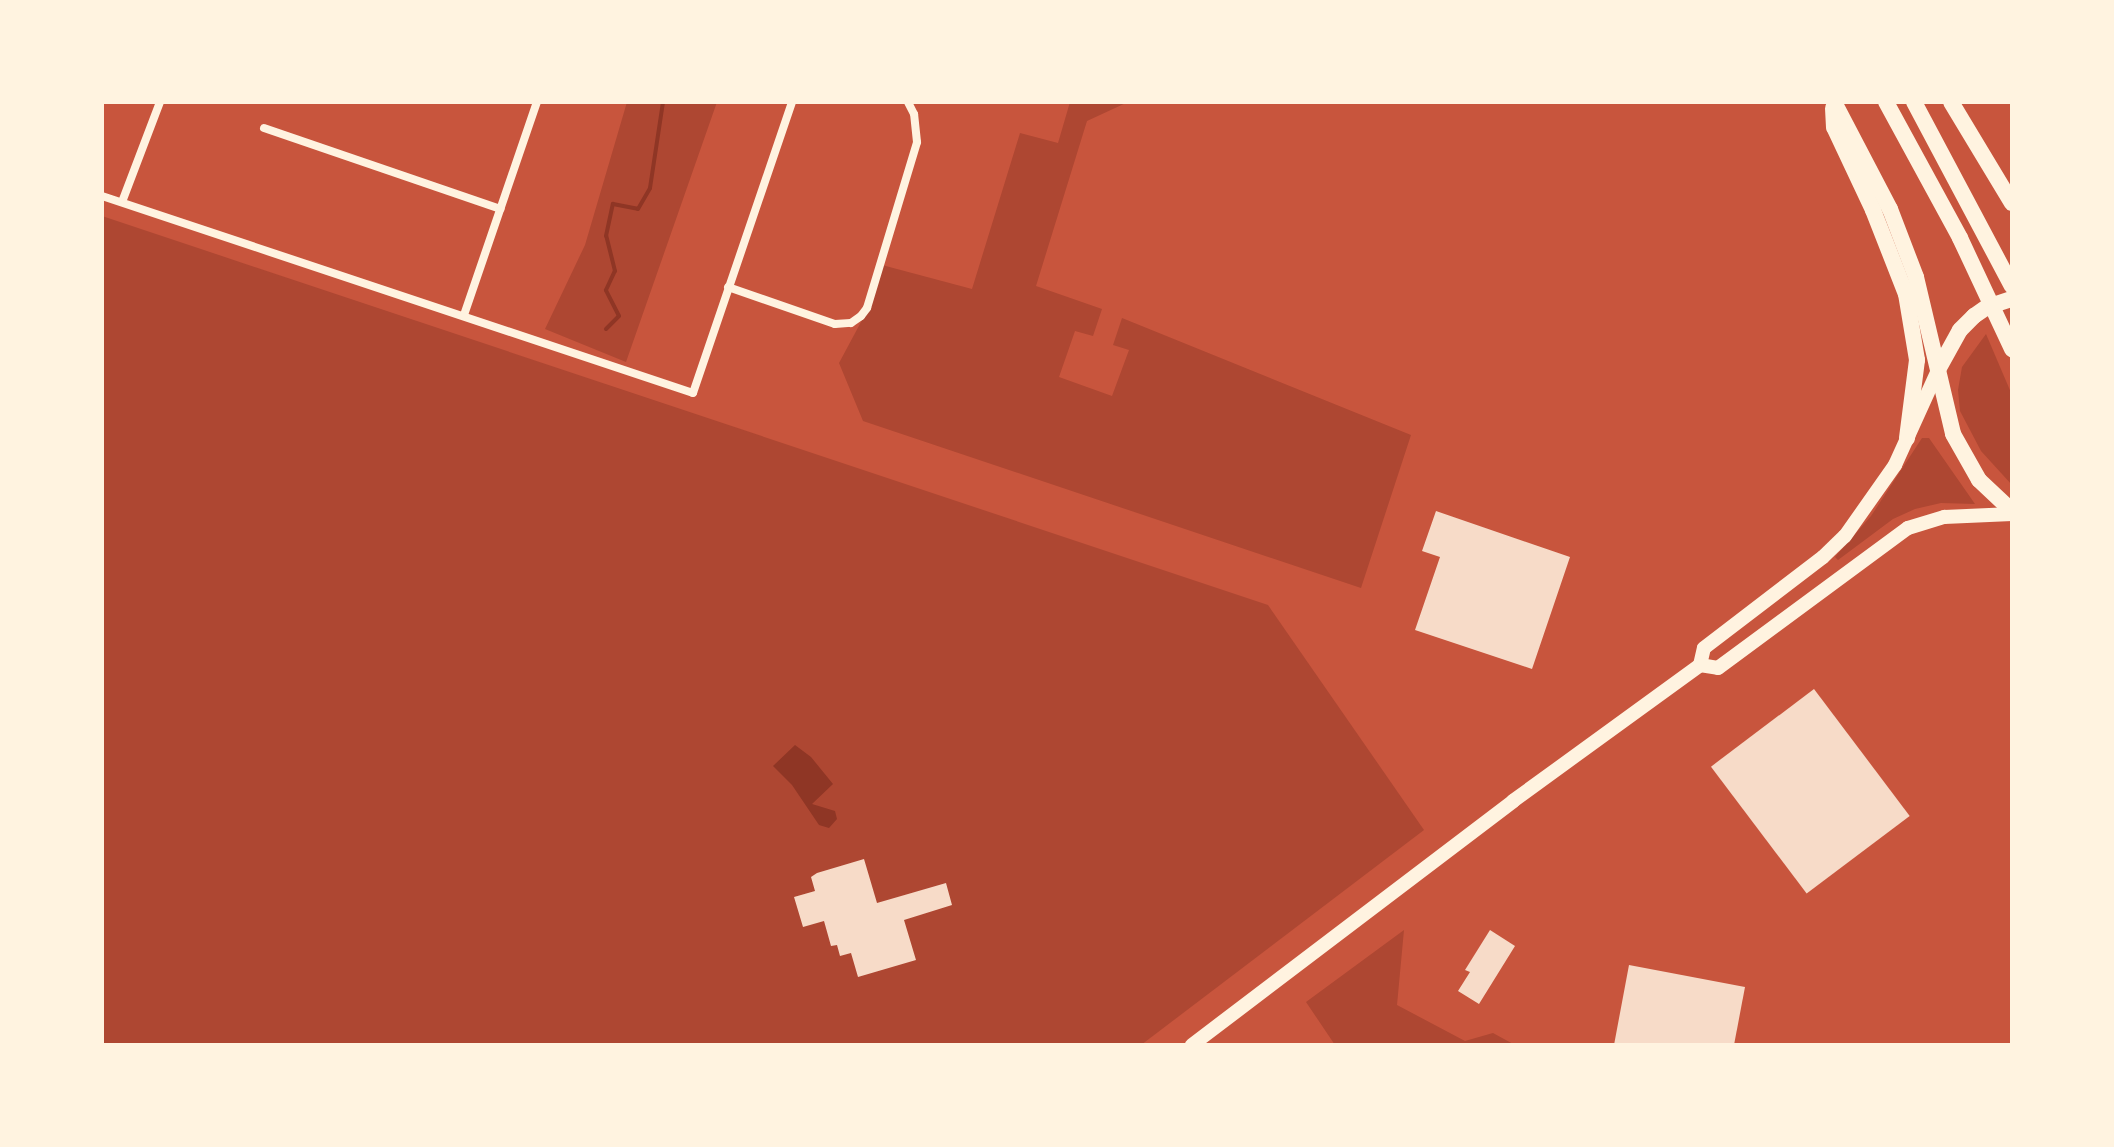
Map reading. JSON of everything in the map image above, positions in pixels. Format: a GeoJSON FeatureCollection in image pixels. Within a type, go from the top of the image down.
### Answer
{"type":"FeatureCollection","features":[{"type":"Feature","properties":{"kind":"highway"},"geometry":{"type":"LineString","coordinates":[[1834,102],[1890,209],[1916,277],[1949,421],[1960,452],[1987,489],[2012,513]]}},
{"type":"Feature","properties":{"kind":"highway"},"geometry":{"type":"LineString","coordinates":[[1834,102],[1834,127],[1873,210],[1906,294],[1917,360],[1907,438]]}},
{"type":"Feature","properties":{"kind":"highway"},"geometry":{"type":"LineString","coordinates":[[1886,102],[1960,238],[2012,349]]}},
{"type":"Feature","properties":{"kind":"highway"},"geometry":{"type":"LineString","coordinates":[[1914,102],[1983,226],[2012,286]]}},
{"type":"Feature","properties":{"kind":"highway"},"geometry":{"type":"LineString","coordinates":[[1951,102],[2012,203]]}},
{"type":"Feature","properties":{"kind":"highway"},"geometry":{"type":"LineString","coordinates":[[1939,368],[1967,323],[1987,307],[2012,299]]}},
{"type":"Feature","properties":{"kind":"main road"},"geometry":{"type":"LineString","coordinates":[[1192,1045],[1513,801],[1700,665],[1704,648],[1845,536],[1873,500],[1907,438],[1939,368]]}},
{"type":"Feature","properties":{"kind":"main road"},"geometry":{"type":"LineString","coordinates":[[1700,665],[1718,668],[1908,528],[1944,517],[2012,513]]}},
{"type":"Feature","properties":{"kind":"street"},"geometry":{"type":"LineString","coordinates":[[122,202],[160,102]]}},
{"type":"Feature","properties":{"kind":"street"},"geometry":{"type":"LineString","coordinates":[[464,315],[537,102]]}},
{"type":"Feature","properties":{"kind":"street"},"geometry":{"type":"LineString","coordinates":[[102,196],[693,393],[792,102]]}},
{"type":"Feature","properties":{"kind":"street"},"geometry":{"type":"LineString","coordinates":[[728,287],[835,324],[851,323],[861,316],[867,308],[917,142],[914,114],[908,102]]}},
{"type":"Feature","properties":{"kind":"street"},"geometry":{"type":"LineString","coordinates":[[264,128],[501,209]]}},
{"type":"Feature","properties":{"kind":"shaded area"},"geometry":{"type":"Polygon","coordinates":[[[627,102],[717,102],[626,362],[545,329],[585,245],[627,102]]]}},
{"type":"Feature","properties":{"kind":"shaded area"},"geometry":{"type":"Polygon","coordinates":[[[1070,102],[1128,102],[1087,121],[1036,286],[1102,309],[1093,336],[1075,331],[1059,377],[1112,396],[1129,350],[1113,345],[1122,318],[1411,435],[1361,588],[863,421],[839,363],[861,322],[882,265],[972,289],[1020,133],[1058,143],[1070,102]]]}},
{"type":"Feature","properties":{"kind":"shaded area"},"geometry":{"type":"Polygon","coordinates":[[[102,216],[1268,605],[1424,830],[1141,1045],[102,1045],[102,216]]]}},
{"type":"Feature","properties":{"kind":"shaded area"},"geometry":{"type":"Polygon","coordinates":[[[1986,334],[2012,395],[2012,485],[1981,451],[1960,411],[1958,390],[1962,367],[1986,334]]]}},
{"type":"Feature","properties":{"kind":"shaded area"},"geometry":{"type":"Polygon","coordinates":[[[1922,438],[1929,438],[1975,504],[1941,503],[1915,509],[1893,519],[1838,560],[1835,557],[1871,516],[1922,438]]]}},
{"type":"Feature","properties":{"kind":"shaded area"},"geometry":{"type":"Polygon","coordinates":[[[795,745],[811,757],[833,784],[812,804],[835,811],[837,819],[829,828],[819,825],[792,785],[773,766],[795,745]]]}},
{"type":"Feature","properties":{"kind":"shaded area"},"geometry":{"type":"Polygon","coordinates":[[[1404,930],[1397,1005],[1465,1041],[1493,1033],[1515,1045],[1335,1045],[1306,1002],[1404,930]]]}},
{"type":"Feature","properties":{"kind":"building"},"geometry":{"type":"Polygon","coordinates":[[[1436,511],[1570,557],[1532,669],[1415,630],[1440,557],[1422,551],[1436,511]]]}},
{"type":"Feature","properties":{"kind":"building"},"geometry":{"type":"Polygon","coordinates":[[[1814,689],[1910,816],[1807,894],[1711,767],[1814,689]]]}},
{"type":"Feature","properties":{"kind":"building"},"geometry":{"type":"Polygon","coordinates":[[[864,859],[877,903],[946,883],[952,905],[904,920],[916,960],[858,977],[851,953],[840,956],[837,945],[831,946],[824,921],[803,927],[794,897],[815,891],[811,877],[817,873],[864,859]]]}},
{"type":"Feature","properties":{"kind":"building"},"geometry":{"type":"Polygon","coordinates":[[[1490,930],[1515,946],[1479,1004],[1458,991],[1470,972],[1465,970],[1490,930]]]}},
{"type":"Feature","properties":{"kind":"building"},"geometry":{"type":"Polygon","coordinates":[[[1629,965],[1745,987],[1734,1045],[1614,1045],[1629,965]]]}},
{"type":"Feature","properties":{"kind":"waterway"},"geometry":{"type":"LineString","coordinates":[[606,329],[619,316],[606,290],[615,271],[606,236],[613,204],[638,209],[650,188],[663,102]]}}]}
